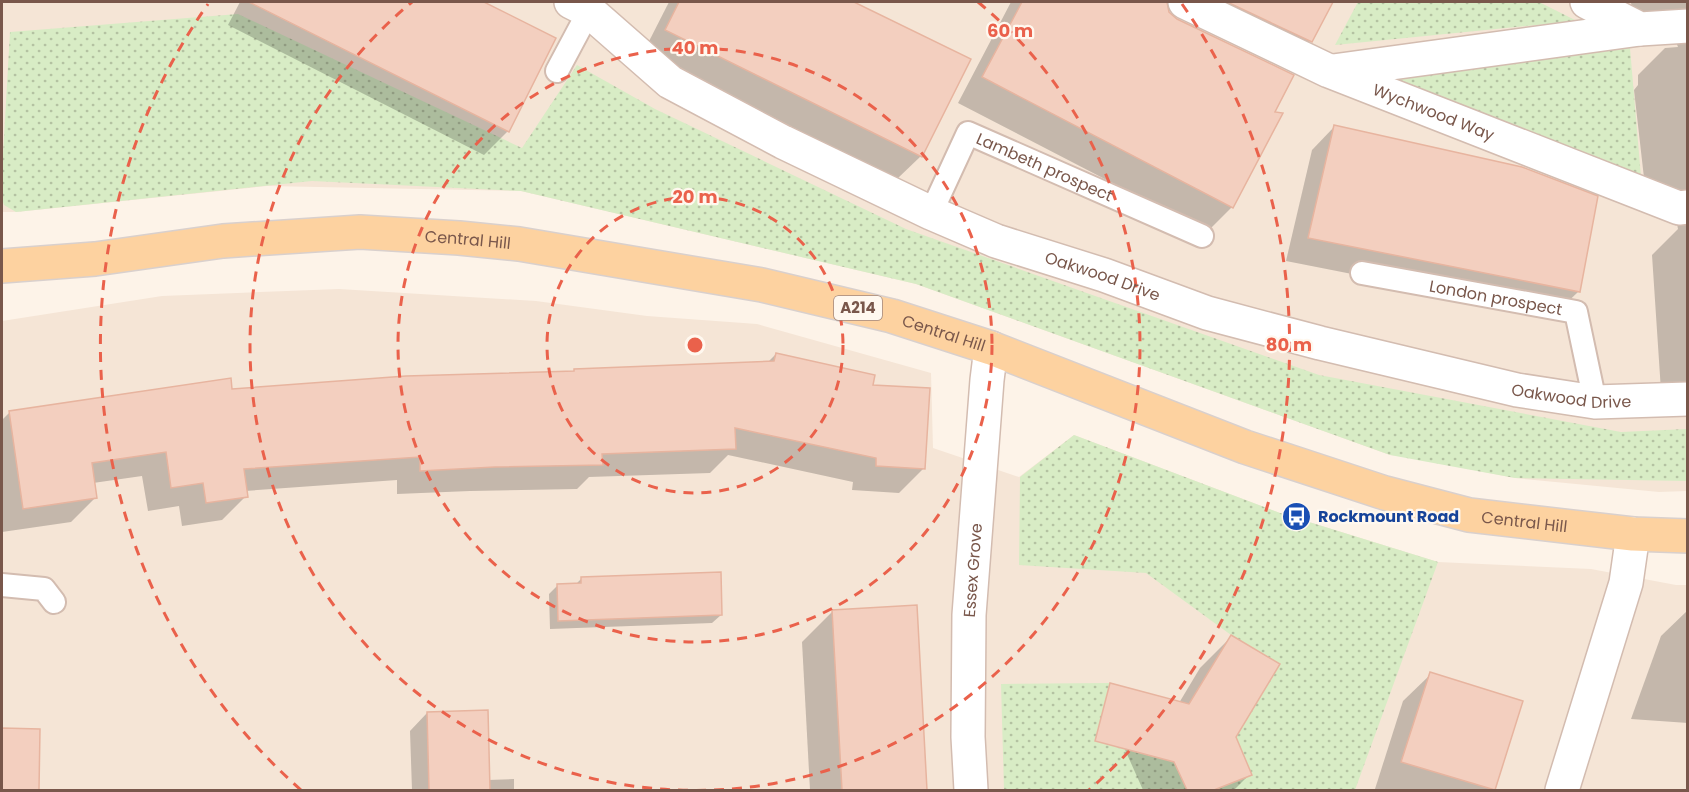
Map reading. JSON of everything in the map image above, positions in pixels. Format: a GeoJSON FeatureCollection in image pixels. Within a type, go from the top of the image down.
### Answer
{"type":"FeatureCollection","features":[{"type":"Feature","properties":{"kind":"main road","name":"Central Hill"},"geometry":{"type":"LineString","coordinates":[[2,266],[95,259],[224,241],[360,232],[519,244],[762,285],[892,316],[991,348],[1245,447],[1394,495],[1469,515],[1633,534],[1688,536]]}},
{"type":"Feature","properties":{"kind":"street","name":"Wychwood Way"},"geometry":{"type":"LineString","coordinates":[[1185,2],[1329,71],[1679,208],[1688,207]]}},
{"type":"Feature","properties":{"kind":"street"},"geometry":{"type":"LineString","coordinates":[[1587,2],[1640,29]]}},
{"type":"Feature","properties":{"kind":"street","name":"Oakwood Drive"},"geometry":{"type":"LineString","coordinates":[[580,6],[670,82],[783,142],[931,213],[996,241],[1104,275],[1207,313],[1320,343],[1517,390],[1595,402],[1688,399]]}},
{"type":"Feature","properties":{"kind":"street"},"geometry":{"type":"LineString","coordinates":[[1329,71],[1640,29],[1688,26]]}},
{"type":"Feature","properties":{"kind":"street","name":"Essex Grove"},"geometry":{"type":"LineString","coordinates":[[971,790],[968,737],[969,615],[991,348]]}},
{"type":"Feature","properties":{"kind":"street"},"geometry":{"type":"LineString","coordinates":[[1562,790],[1626,583],[1633,534]]}},
{"type":"Feature","properties":{"kind":"lane"},"geometry":{"type":"LineString","coordinates":[[556,71],[580,6]]}},
{"type":"Feature","properties":{"kind":"lane","name":"Lambeth prospect"},"geometry":{"type":"LineString","coordinates":[[931,213],[968,133],[1202,236]]}},
{"type":"Feature","properties":{"kind":"lane","name":"London prospect"},"geometry":{"type":"LineString","coordinates":[[1362,273],[1576,312],[1595,402]]}},
{"type":"Feature","properties":{"kind":"lane"},"geometry":{"type":"LineString","coordinates":[[2,585],[44,589],[54,602]]}},
{"type":"Feature","properties":{"kind":"shaded area"},"geometry":{"type":"Polygon","coordinates":[[[2,2],[1687,2],[1687,491],[1659,492],[1515,478],[1458,467],[1432,459],[1390,455],[916,284],[521,191],[267,186],[2,212],[2,2]]]}},
{"type":"Feature","properties":{"kind":"shaded area"},"geometry":{"type":"Polygon","coordinates":[[[339,289],[536,301],[647,316],[757,324],[931,373],[933,448],[1019,477],[1074,435],[1280,513],[1438,562],[1591,569],[1676,585],[1687,585],[1687,790],[2,790],[2,321],[162,296],[339,289]]]}},
{"type":"Feature","properties":{"kind":"green space"},"geometry":{"type":"Polygon","coordinates":[[[1358,2],[1539,2],[1577,21],[1335,45],[1358,2]]]}},
{"type":"Feature","properties":{"kind":"green space"},"geometry":{"type":"Polygon","coordinates":[[[238,14],[522,148],[577,65],[655,109],[906,229],[1319,375],[1621,432],[1687,429],[1687,481],[1515,478],[1390,455],[916,284],[521,191],[312,181],[16,212],[4,205],[2,172],[10,32],[238,14]]]}},
{"type":"Feature","properties":{"kind":"green space"},"geometry":{"type":"Polygon","coordinates":[[[1630,48],[1641,177],[1382,77],[1630,48]]]}},
{"type":"Feature","properties":{"kind":"green space"},"geometry":{"type":"Polygon","coordinates":[[[1074,435],[1280,513],[1438,562],[1355,790],[1214,790],[1252,775],[1236,737],[1279,664],[1231,635],[1146,573],[1019,565],[1020,477],[1074,435]]]}},
{"type":"Feature","properties":{"kind":"green space"},"geometry":{"type":"Polygon","coordinates":[[[1110,683],[1095,741],[1174,762],[1187,790],[1004,790],[1001,684],[1110,683]]]}},
{"type":"Feature","properties":{"kind":"building"},"geometry":{"type":"Polygon","coordinates":[[[249,2],[484,2],[556,38],[509,132],[249,2]]]}},
{"type":"Feature","properties":{"kind":"building"},"geometry":{"type":"Polygon","coordinates":[[[679,2],[854,2],[971,59],[922,157],[665,30],[679,2]]]}},
{"type":"Feature","properties":{"kind":"building"},"geometry":{"type":"Polygon","coordinates":[[[1022,2],[1167,2],[1169,12],[1177,19],[1294,75],[1275,112],[1283,113],[1233,208],[982,77],[1022,2]]]}},
{"type":"Feature","properties":{"kind":"building"},"geometry":{"type":"Polygon","coordinates":[[[1227,2],[1333,2],[1312,42],[1227,2]]]}},
{"type":"Feature","properties":{"kind":"building"},"geometry":{"type":"Polygon","coordinates":[[[1334,125],[1522,167],[1598,196],[1580,292],[1308,238],[1334,125]]]}},
{"type":"Feature","properties":{"kind":"building"},"geometry":{"type":"Polygon","coordinates":[[[776,353],[875,375],[873,385],[930,388],[925,469],[876,466],[876,458],[735,428],[736,449],[602,454],[603,465],[420,471],[420,457],[244,469],[248,497],[206,503],[203,483],[171,488],[166,452],[92,463],[97,498],[23,509],[9,411],[231,378],[232,389],[406,376],[574,371],[574,369],[774,361],[776,353]]]}},
{"type":"Feature","properties":{"kind":"building"},"geometry":{"type":"Polygon","coordinates":[[[721,572],[722,615],[558,621],[557,584],[581,583],[581,577],[721,572]]]}},
{"type":"Feature","properties":{"kind":"building"},"geometry":{"type":"Polygon","coordinates":[[[917,605],[927,790],[842,790],[832,610],[917,605]]]}},
{"type":"Feature","properties":{"kind":"building"},"geometry":{"type":"Polygon","coordinates":[[[1231,635],[1280,664],[1236,737],[1252,775],[1214,790],[1187,790],[1174,762],[1095,741],[1110,683],[1189,704],[1231,635]]]}},
{"type":"Feature","properties":{"kind":"building"},"geometry":{"type":"Polygon","coordinates":[[[1430,672],[1523,701],[1495,790],[1401,762],[1430,672]]]}},
{"type":"Feature","properties":{"kind":"building"},"geometry":{"type":"Polygon","coordinates":[[[488,710],[490,790],[429,790],[427,712],[488,710]]]}},
{"type":"Feature","properties":{"kind":"building"},"geometry":{"type":"Polygon","coordinates":[[[2,728],[40,729],[39,790],[2,790],[2,728]]]}},
{"type":"Feature","properties":{"kind":"place","name":"Rockmount Road"},"geometry":{"type":"Point","coordinates":[1297,516]}}]}
